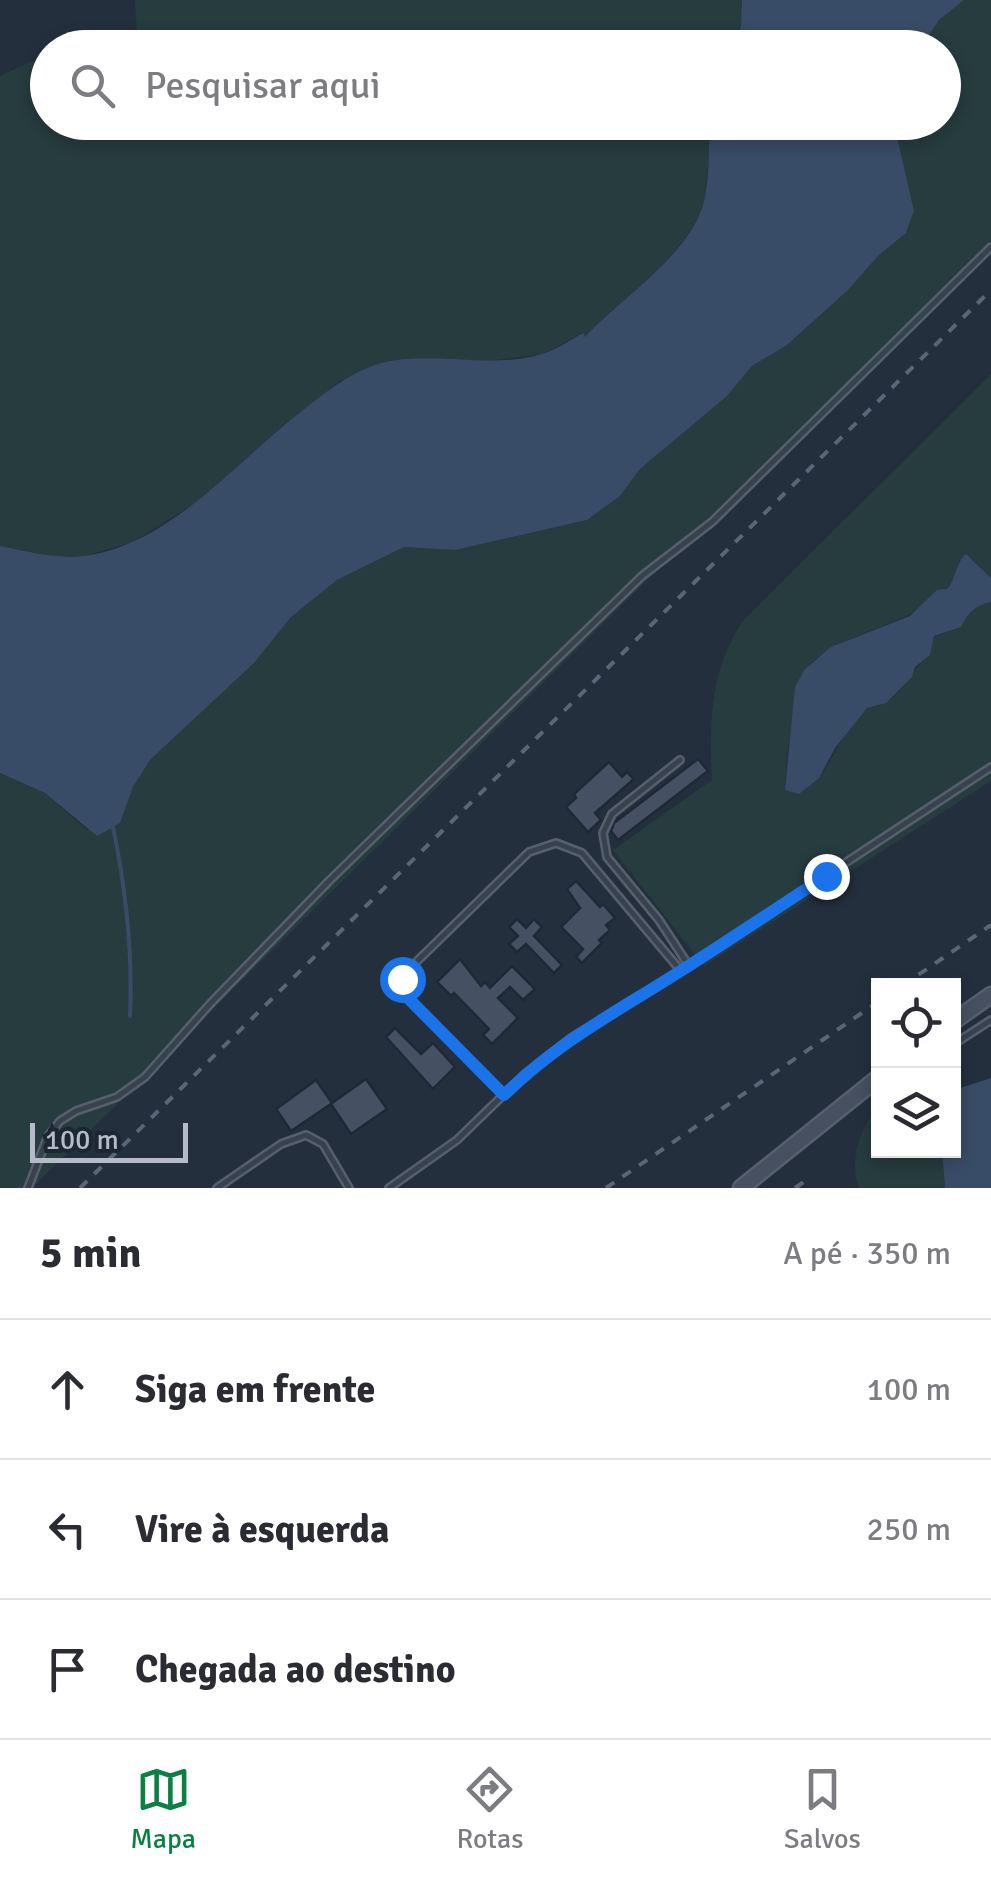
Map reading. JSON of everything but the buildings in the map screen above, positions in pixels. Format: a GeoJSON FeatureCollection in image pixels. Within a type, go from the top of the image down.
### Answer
{"type":"FeatureCollection","features":[{"type":"Feature","properties":{"kind":"street"},"geometry":{"type":"LineString","coordinates":[[961,1017],[991,994]]}},
{"type":"Feature","properties":{"kind":"street"},"geometry":{"type":"LineString","coordinates":[[740,1188],[871,1084]]}},
{"type":"Feature","properties":{"kind":"lane"},"geometry":{"type":"LineString","coordinates":[[28,1188],[48,1136],[60,1121],[117,1096],[145,1077],[322,888],[642,576],[712,522],[991,247]]}},
{"type":"Feature","properties":{"kind":"lane"},"geometry":{"type":"LineString","coordinates":[[680,760],[612,814],[603,841],[610,860],[659,920],[688,966]]}},
{"type":"Feature","properties":{"kind":"lane"},"geometry":{"type":"LineString","coordinates":[[389,1188],[452,1144],[570,1038],[688,966],[991,767]]}},
{"type":"Feature","properties":{"kind":"lane"},"geometry":{"type":"LineString","coordinates":[[504,1095],[404,994],[402,981],[405,973],[532,850],[556,843],[582,852],[680,971]]}},
{"type":"Feature","properties":{"kind":"lane"},"geometry":{"type":"LineString","coordinates":[[961,1039],[991,1020]]}},
{"type":"Feature","properties":{"kind":"lane"},"geometry":{"type":"LineString","coordinates":[[217,1188],[282,1144],[306,1135],[323,1144],[350,1188]]}},
{"type":"Feature","properties":{"kind":"green space"},"geometry":{"type":"Polygon","coordinates":[[[135,0],[742,0],[739,30],[137,30],[135,0]]]}},
{"type":"Feature","properties":{"kind":"green space"},"geometry":{"type":"Polygon","coordinates":[[[964,0],[991,0],[991,240],[32,1188],[0,1188],[0,773],[45,793],[87,830],[120,823],[133,787],[150,760],[254,663],[291,617],[337,580],[404,547],[455,550],[587,520],[620,496],[640,469],[727,396],[752,366],[787,345],[906,233],[914,211],[898,140],[961,140],[961,30],[932,30],[964,0]]]}},
{"type":"Feature","properties":{"kind":"green space"},"geometry":{"type":"Polygon","coordinates":[[[30,62],[30,140],[709,140],[704,199],[697,219],[670,256],[584,338],[582,333],[543,354],[488,361],[430,360],[340,381],[281,427],[211,493],[133,542],[85,556],[52,556],[0,546],[0,76],[30,62]]]}},
{"type":"Feature","properties":{"kind":"green space"},"geometry":{"type":"Polygon","coordinates":[[[991,374],[991,578],[973,560],[959,560],[952,581],[938,598],[823,653],[807,668],[795,707],[785,790],[816,780],[858,717],[866,709],[886,703],[930,655],[934,637],[961,627],[973,610],[991,602],[991,781],[704,966],[613,850],[712,780],[712,717],[718,677],[744,620],[991,374]]]}},
{"type":"Feature","properties":{"kind":"green space"},"geometry":{"type":"Polygon","coordinates":[[[871,1117],[871,1158],[943,1158],[945,1188],[859,1188],[855,1167],[871,1117]]]}},
{"type":"Feature","properties":{"kind":"water"},"geometry":{"type":"Polygon","coordinates":[[[742,0],[964,0],[932,30],[739,30],[742,0]]]}},
{"type":"Feature","properties":{"kind":"water"},"geometry":{"type":"Polygon","coordinates":[[[709,140],[898,140],[914,211],[906,233],[878,256],[848,290],[787,345],[752,366],[727,396],[640,469],[620,496],[587,520],[455,550],[404,547],[337,580],[291,617],[254,663],[150,760],[133,787],[120,823],[97,836],[45,793],[0,773],[0,546],[73,557],[114,549],[144,536],[201,498],[321,396],[350,376],[382,363],[421,358],[522,358],[547,352],[583,333],[585,337],[685,240],[704,201],[709,140]]]}},
{"type":"Feature","properties":{"kind":"water"},"geometry":{"type":"Polygon","coordinates":[[[966,554],[991,578],[991,602],[973,610],[961,627],[934,636],[930,655],[886,703],[867,708],[835,748],[819,778],[799,794],[785,790],[795,687],[805,669],[831,647],[910,616],[937,590],[947,589],[966,554]]]}},
{"type":"Feature","properties":{"kind":"water"},"geometry":{"type":"Polygon","coordinates":[[[991,1078],[991,1188],[945,1188],[943,1158],[961,1158],[961,1088],[991,1078]]]}},
{"type":"Feature","properties":{"kind":"waterway"},"geometry":{"type":"LineString","coordinates":[[113,827],[128,921],[130,1016]]}},
{"type":"Feature","properties":{"kind":"railway"},"geometry":{"type":"LineString","coordinates":[[80,1188],[991,290]]}},
{"type":"Feature","properties":{"kind":"railway"},"geometry":{"type":"LineString","coordinates":[[914,978],[991,925]]}},
{"type":"Feature","properties":{"kind":"railway"},"geometry":{"type":"LineString","coordinates":[[606,1188],[871,1007]]}},
{"type":"Feature","properties":{"kind":"railway"},"geometry":{"type":"LineString","coordinates":[[795,1188],[808,1179]]}},
{"type":"Feature","properties":{"kind":"route"},"geometry":{"type":"LineString","coordinates":[[402,979],[404,994],[504,1095],[588,1025],[678,973],[826,876]]}}]}
